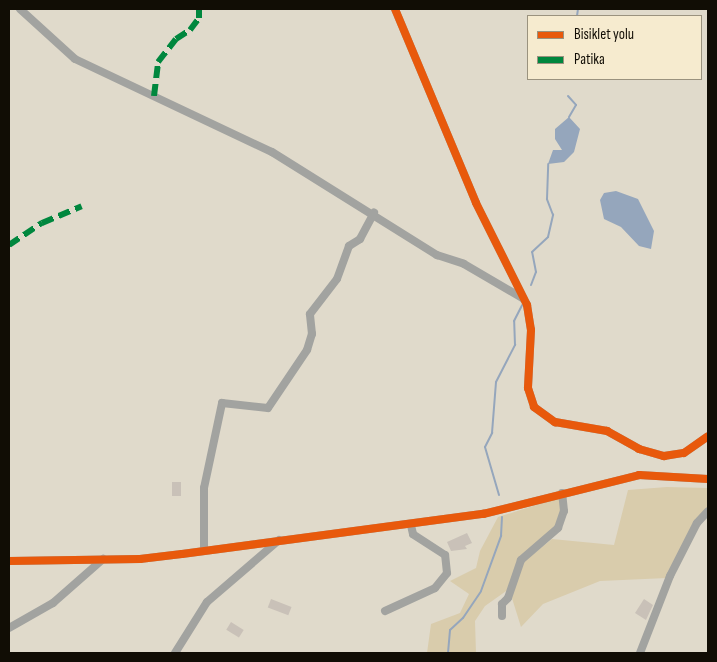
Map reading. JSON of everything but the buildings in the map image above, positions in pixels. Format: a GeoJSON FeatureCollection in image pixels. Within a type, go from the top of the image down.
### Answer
{"type":"FeatureCollection","features":[{"type":"Feature","properties":{"kind":"street"},"geometry":{"type":"LineString","coordinates":[[20,9],[75,59],[141,88],[172,108],[230,130],[374,213],[437,255],[464,264],[524,298]]}},
{"type":"Feature","properties":{"kind":"street"},"geometry":{"type":"LineString","coordinates":[[388,9],[397,19]]}},
{"type":"Feature","properties":{"kind":"street"},"geometry":{"type":"LineString","coordinates":[[395,9],[397,19],[476,204],[524,298],[531,330],[528,388],[534,407],[555,422],[607,431],[639,449],[664,456],[684,453],[708,436]]}},
{"type":"Feature","properties":{"kind":"street"},"geometry":{"type":"LineString","coordinates":[[204,551],[204,488],[222,403],[268,408],[307,350],[312,334],[310,314],[337,279],[349,246],[360,239],[374,213]]}},
{"type":"Feature","properties":{"kind":"street"},"geometry":{"type":"LineString","coordinates":[[9,561],[103,559],[204,551],[483,514],[562,493],[639,476],[708,479]]}},
{"type":"Feature","properties":{"kind":"street"},"geometry":{"type":"LineString","coordinates":[[502,616],[502,604],[508,598],[521,560],[558,528],[564,511],[562,493]]}},
{"type":"Feature","properties":{"kind":"street"},"geometry":{"type":"LineString","coordinates":[[640,653],[670,576],[697,523],[708,511]]}},
{"type":"Feature","properties":{"kind":"street"},"geometry":{"type":"LineString","coordinates":[[385,611],[435,588],[446,573],[445,555],[413,534],[410,525]]}},
{"type":"Feature","properties":{"kind":"street"},"geometry":{"type":"LineString","coordinates":[[175,653],[207,602],[280,540]]}},
{"type":"Feature","properties":{"kind":"street"},"geometry":{"type":"LineString","coordinates":[[9,628],[53,603],[103,559]]}},
{"type":"Feature","properties":{"kind":"shaded area"},"geometry":{"type":"Polygon","coordinates":[[[667,487],[708,488],[708,507],[694,522],[667,578],[600,581],[543,604],[521,627],[511,595],[522,563],[552,539],[614,545],[628,490],[667,487]]]}},
{"type":"Feature","properties":{"kind":"shaded area"},"geometry":{"type":"Polygon","coordinates":[[[559,498],[562,511],[555,527],[519,557],[509,589],[485,606],[475,621],[476,653],[427,653],[431,624],[460,613],[469,594],[450,581],[476,568],[480,551],[498,517],[559,498]]]}},
{"type":"Feature","properties":{"kind":"water"},"geometry":{"type":"Polygon","coordinates":[[[569,117],[580,129],[574,152],[564,162],[548,164],[553,150],[562,150],[555,139],[555,129],[569,117]]]}},
{"type":"Feature","properties":{"kind":"water"},"geometry":{"type":"Polygon","coordinates":[[[616,191],[638,199],[654,231],[651,249],[639,246],[621,227],[604,219],[600,200],[604,193],[616,191]]]}},
{"type":"Feature","properties":{"kind":"waterway"},"geometry":{"type":"LineString","coordinates":[[577,15],[578,9]]}},
{"type":"Feature","properties":{"kind":"waterway"},"geometry":{"type":"LineString","coordinates":[[568,96],[576,105],[569,117]]}},
{"type":"Feature","properties":{"kind":"waterway"},"geometry":{"type":"LineString","coordinates":[[531,285],[536,272],[532,252],[548,237],[553,215],[547,199],[548,164]]}},
{"type":"Feature","properties":{"kind":"waterway"},"geometry":{"type":"LineString","coordinates":[[499,495],[485,447],[492,433],[496,382],[515,345],[514,321],[522,305]]}},
{"type":"Feature","properties":{"kind":"waterway"},"geometry":{"type":"LineString","coordinates":[[448,653],[450,630],[463,618],[481,591],[501,536],[502,517]]}},
{"type":"Feature","properties":{"kind":"marked path"},"geometry":{"type":"LineString","coordinates":[[154,96],[158,62],[176,39],[190,30],[199,18],[199,9]]}},
{"type":"Feature","properties":{"kind":"marked path"},"geometry":{"type":"LineString","coordinates":[[9,245],[42,223],[82,206]]}},
{"type":"Feature","properties":{"kind":"cycle path"},"geometry":{"type":"LineString","coordinates":[[395,9],[476,203],[527,305],[531,330],[528,388],[534,407],[555,422],[607,431],[639,449],[664,456],[684,453],[708,436]]}},
{"type":"Feature","properties":{"kind":"cycle path"},"geometry":{"type":"LineString","coordinates":[[9,561],[140,559],[483,514],[639,475],[708,479]]}}]}
